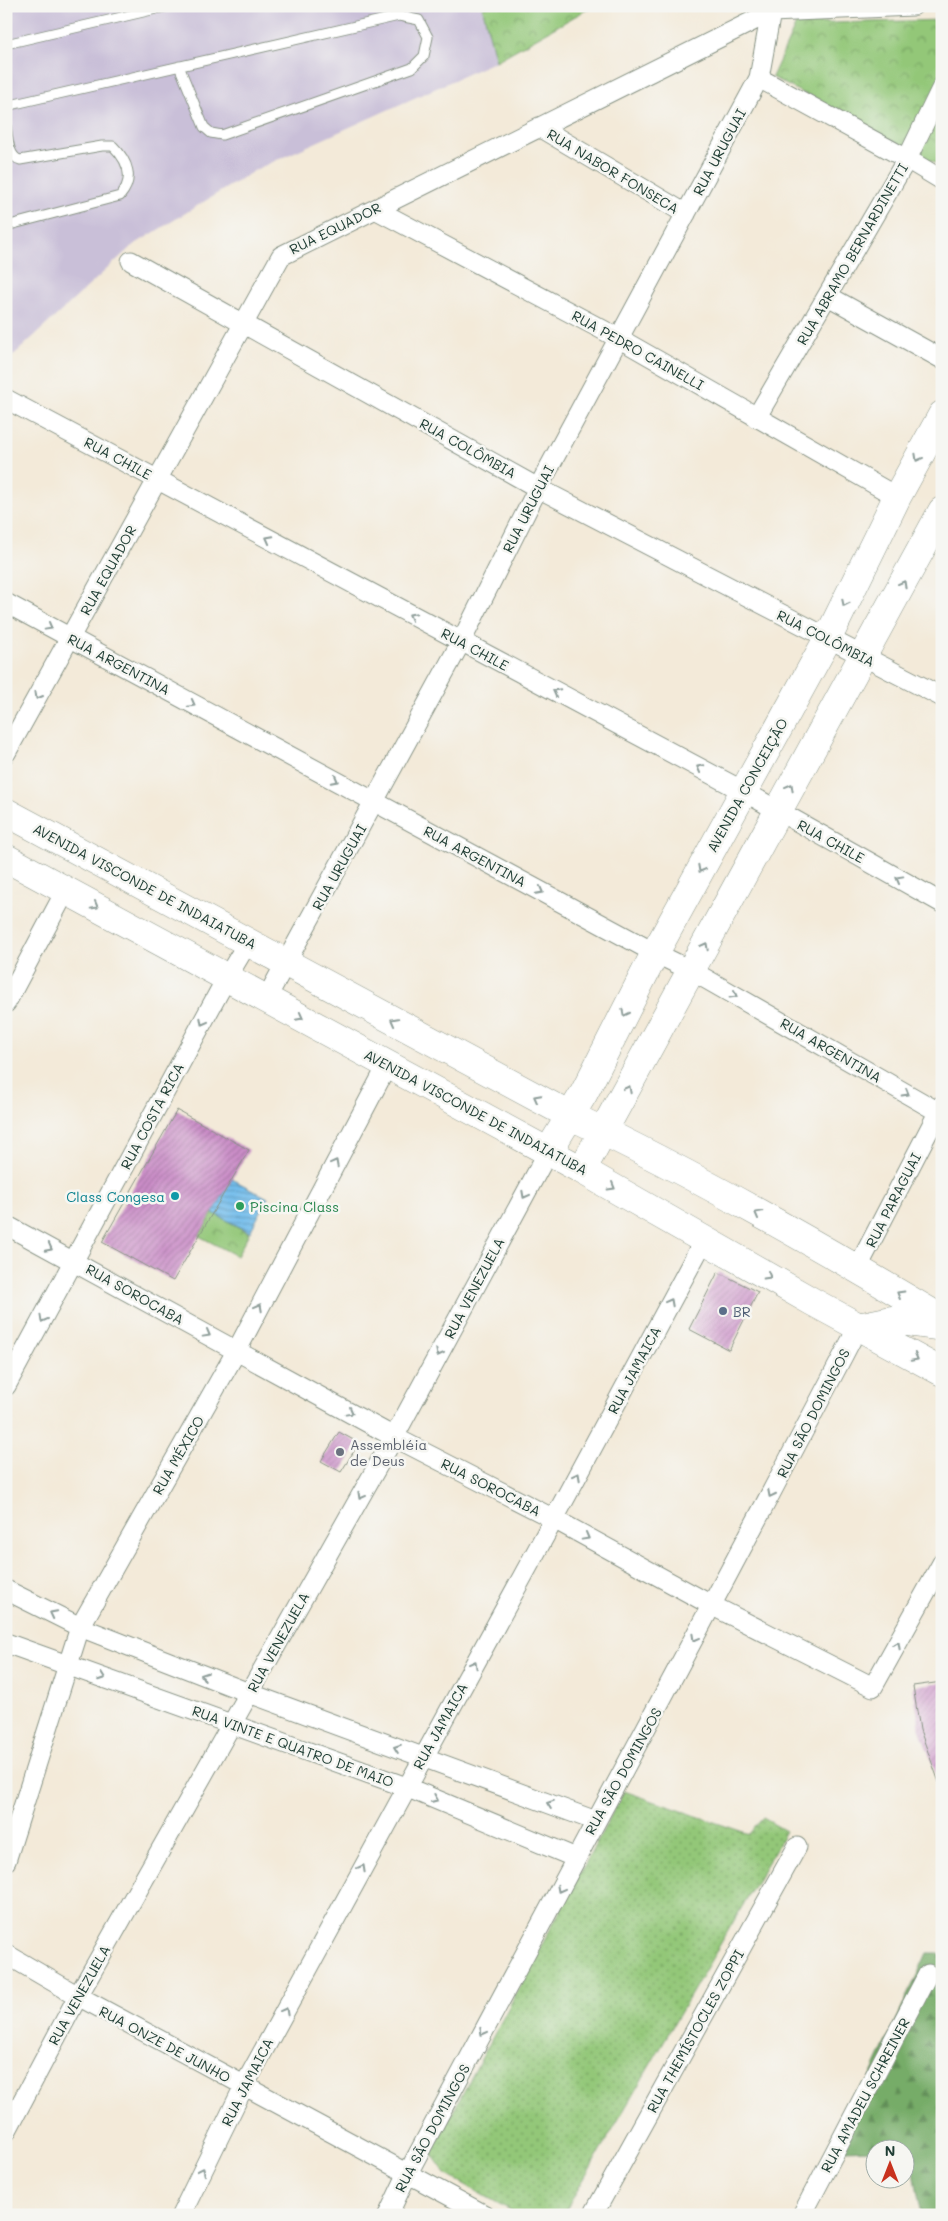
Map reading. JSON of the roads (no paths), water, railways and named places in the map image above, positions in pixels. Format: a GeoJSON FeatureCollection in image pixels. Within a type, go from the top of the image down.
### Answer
{"type":"FeatureCollection","features":[{"type":"Feature","properties":{"kind":"main road","name":"AVENIDA CONCEIÇÃO"},"geometry":{"type":"LineString","coordinates":[[548,1152],[570,1116],[655,953],[827,640],[897,497],[942,415]]}},
{"type":"Feature","properties":{"kind":"main road"},"geometry":{"type":"LineString","coordinates":[[582,1170],[605,1132],[777,811],[942,511]]}},
{"type":"Feature","properties":{"kind":"main road","name":"AVENIDA VISCONDE DE INDAIATUBA"},"geometry":{"type":"LineString","coordinates":[[6,812],[570,1116],[643,1151],[857,1268],[942,1319]]}},
{"type":"Feature","properties":{"kind":"main road","name":"AVENIDA VISCONDE DE INDAIATUBA"},"geometry":{"type":"LineString","coordinates":[[6,858],[226,979],[388,1064],[582,1170],[858,1327],[942,1372]]}},
{"type":"Feature","properties":{"kind":"main road"},"geometry":{"type":"LineString","coordinates":[[858,1327],[892,1320],[942,1327]]}},
{"type":"Feature","properties":{"kind":"street","name":"RUA EQUADOR"},"geometry":{"type":"LineString","coordinates":[[6,753],[71,639],[281,256],[771,12],[913,6]]}},
{"type":"Feature","properties":{"kind":"street","name":"RUA URUGUAI"},"geometry":{"type":"LineString","coordinates":[[266,999],[461,642],[538,488],[759,78],[771,12]]}},
{"type":"Feature","properties":{"kind":"street"},"geometry":{"type":"LineString","coordinates":[[759,78],[942,180]]}},
{"type":"Feature","properties":{"kind":"street","name":"RUA ABRAMO BERNARDINETTI"},"geometry":{"type":"LineString","coordinates":[[756,418],[907,159],[942,87]]}},
{"type":"Feature","properties":{"kind":"street","name":"RUA NABOR FONSECA"},"geometry":{"type":"LineString","coordinates":[[539,127],[686,214]]}},
{"type":"Feature","properties":{"kind":"street","name":"RUA PEDRO CAINELLI"},"geometry":{"type":"LineString","coordinates":[[375,209],[620,339],[897,497]]}},
{"type":"Feature","properties":{"kind":"street","name":"RUA COLÔMBIA"},"geometry":{"type":"LineString","coordinates":[[131,261],[538,488],[827,640],[863,656],[942,697]]}},
{"type":"Feature","properties":{"kind":"street"},"geometry":{"type":"LineString","coordinates":[[828,296],[942,359]]}},
{"type":"Feature","properties":{"kind":"street","name":"RUA CHILE"},"geometry":{"type":"LineString","coordinates":[[6,399],[743,791],[942,903]]}},
{"type":"Feature","properties":{"kind":"street","name":"RUA ARGENTINA"},"geometry":{"type":"LineString","coordinates":[[6,603],[655,953],[692,971],[941,1110]]}},
{"type":"Feature","properties":{"kind":"street"},"geometry":{"type":"LineString","coordinates":[[6,1003],[66,890]]}},
{"type":"Feature","properties":{"kind":"street","name":"RUA COSTA RICA"},"geometry":{"type":"LineString","coordinates":[[6,1386],[226,979],[248,942]]}},
{"type":"Feature","properties":{"kind":"street","name":"RUA MÉXICO"},"geometry":{"type":"LineString","coordinates":[[6,1861],[80,1627],[237,1350],[388,1064]]}},
{"type":"Feature","properties":{"kind":"street","name":"RUA PARAGUAI"},"geometry":{"type":"LineString","coordinates":[[857,1268],[941,1110]]}},
{"type":"Feature","properties":{"kind":"street","name":"RUA VENEZUELA"},"geometry":{"type":"LineString","coordinates":[[6,2132],[78,1996],[394,1436],[548,1152]]}},
{"type":"Feature","properties":{"kind":"street","name":"RUA SOROCABA"},"geometry":{"type":"LineString","coordinates":[[6,1225],[394,1436],[554,1519],[713,1606],[873,1687],[942,1563]]}},
{"type":"Feature","properties":{"kind":"street","name":"RUA JAMAICA"},"geometry":{"type":"LineString","coordinates":[[181,2215],[244,2086],[704,1240]]}},
{"type":"Feature","properties":{"kind":"street","name":"RUA SÃO DOMINGOS"},"geometry":{"type":"LineString","coordinates":[[388,2215],[408,2173],[576,1858],[713,1606],[858,1327]]}},
{"type":"Feature","properties":{"kind":"street"},"geometry":{"type":"LineString","coordinates":[[6,1590],[80,1627],[249,1693],[596,1821]]}},
{"type":"Feature","properties":{"kind":"street","name":"RUA VINTE E QUATRO DE MAIO"},"geometry":{"type":"LineString","coordinates":[[6,1643],[406,1787],[576,1858]]}},
{"type":"Feature","properties":{"kind":"street","name":"RUA THEMÍSTOCLES ZOPPI"},"geometry":{"type":"LineString","coordinates":[[593,2215],[797,1848]]}},
{"type":"Feature","properties":{"kind":"street","name":"RUA ONZE DE JUNHO"},"geometry":{"type":"LineString","coordinates":[[6,1954],[78,1996],[485,2215]]}},
{"type":"Feature","properties":{"kind":"street","name":"RUA AMADEU SCHREINER"},"geometry":{"type":"LineString","coordinates":[[802,2215],[928,1974]]}},
{"type":"Feature","properties":{"kind":"lane"},"geometry":{"type":"LineString","coordinates":[[6,44],[169,6]]}},
{"type":"Feature","properties":{"kind":"lane"},"geometry":{"type":"LineString","coordinates":[[6,106],[179,66],[398,16],[419,20],[428,37],[424,56],[412,68],[222,135],[211,133],[204,127],[179,66]]}},
{"type":"Feature","properties":{"kind":"lane"},"geometry":{"type":"LineString","coordinates":[[6,125],[12,154],[16,159],[113,146],[122,156],[130,179],[120,196],[6,226]]}},
{"type":"Feature","properties":{"kind":"water","name":"Piscina Class"},"geometry":{"type":"Polygon","coordinates":[[[232,1179],[268,1198],[250,1232],[213,1213],[232,1179]]]}},
{"type":"Feature","properties":{"kind":"place","name":"Class Congesa"},"geometry":{"type":"Point","coordinates":[175,1196]}},
{"type":"Feature","properties":{"kind":"place","name":"Piscina Class"},"geometry":{"type":"Point","coordinates":[240,1206]}},
{"type":"Feature","properties":{"kind":"place","name":"BR"},"geometry":{"type":"Point","coordinates":[723,1311]}},
{"type":"Feature","properties":{"kind":"place","name":"Assembléia de Deus"},"geometry":{"type":"Point","coordinates":[340,1452]}}]}
